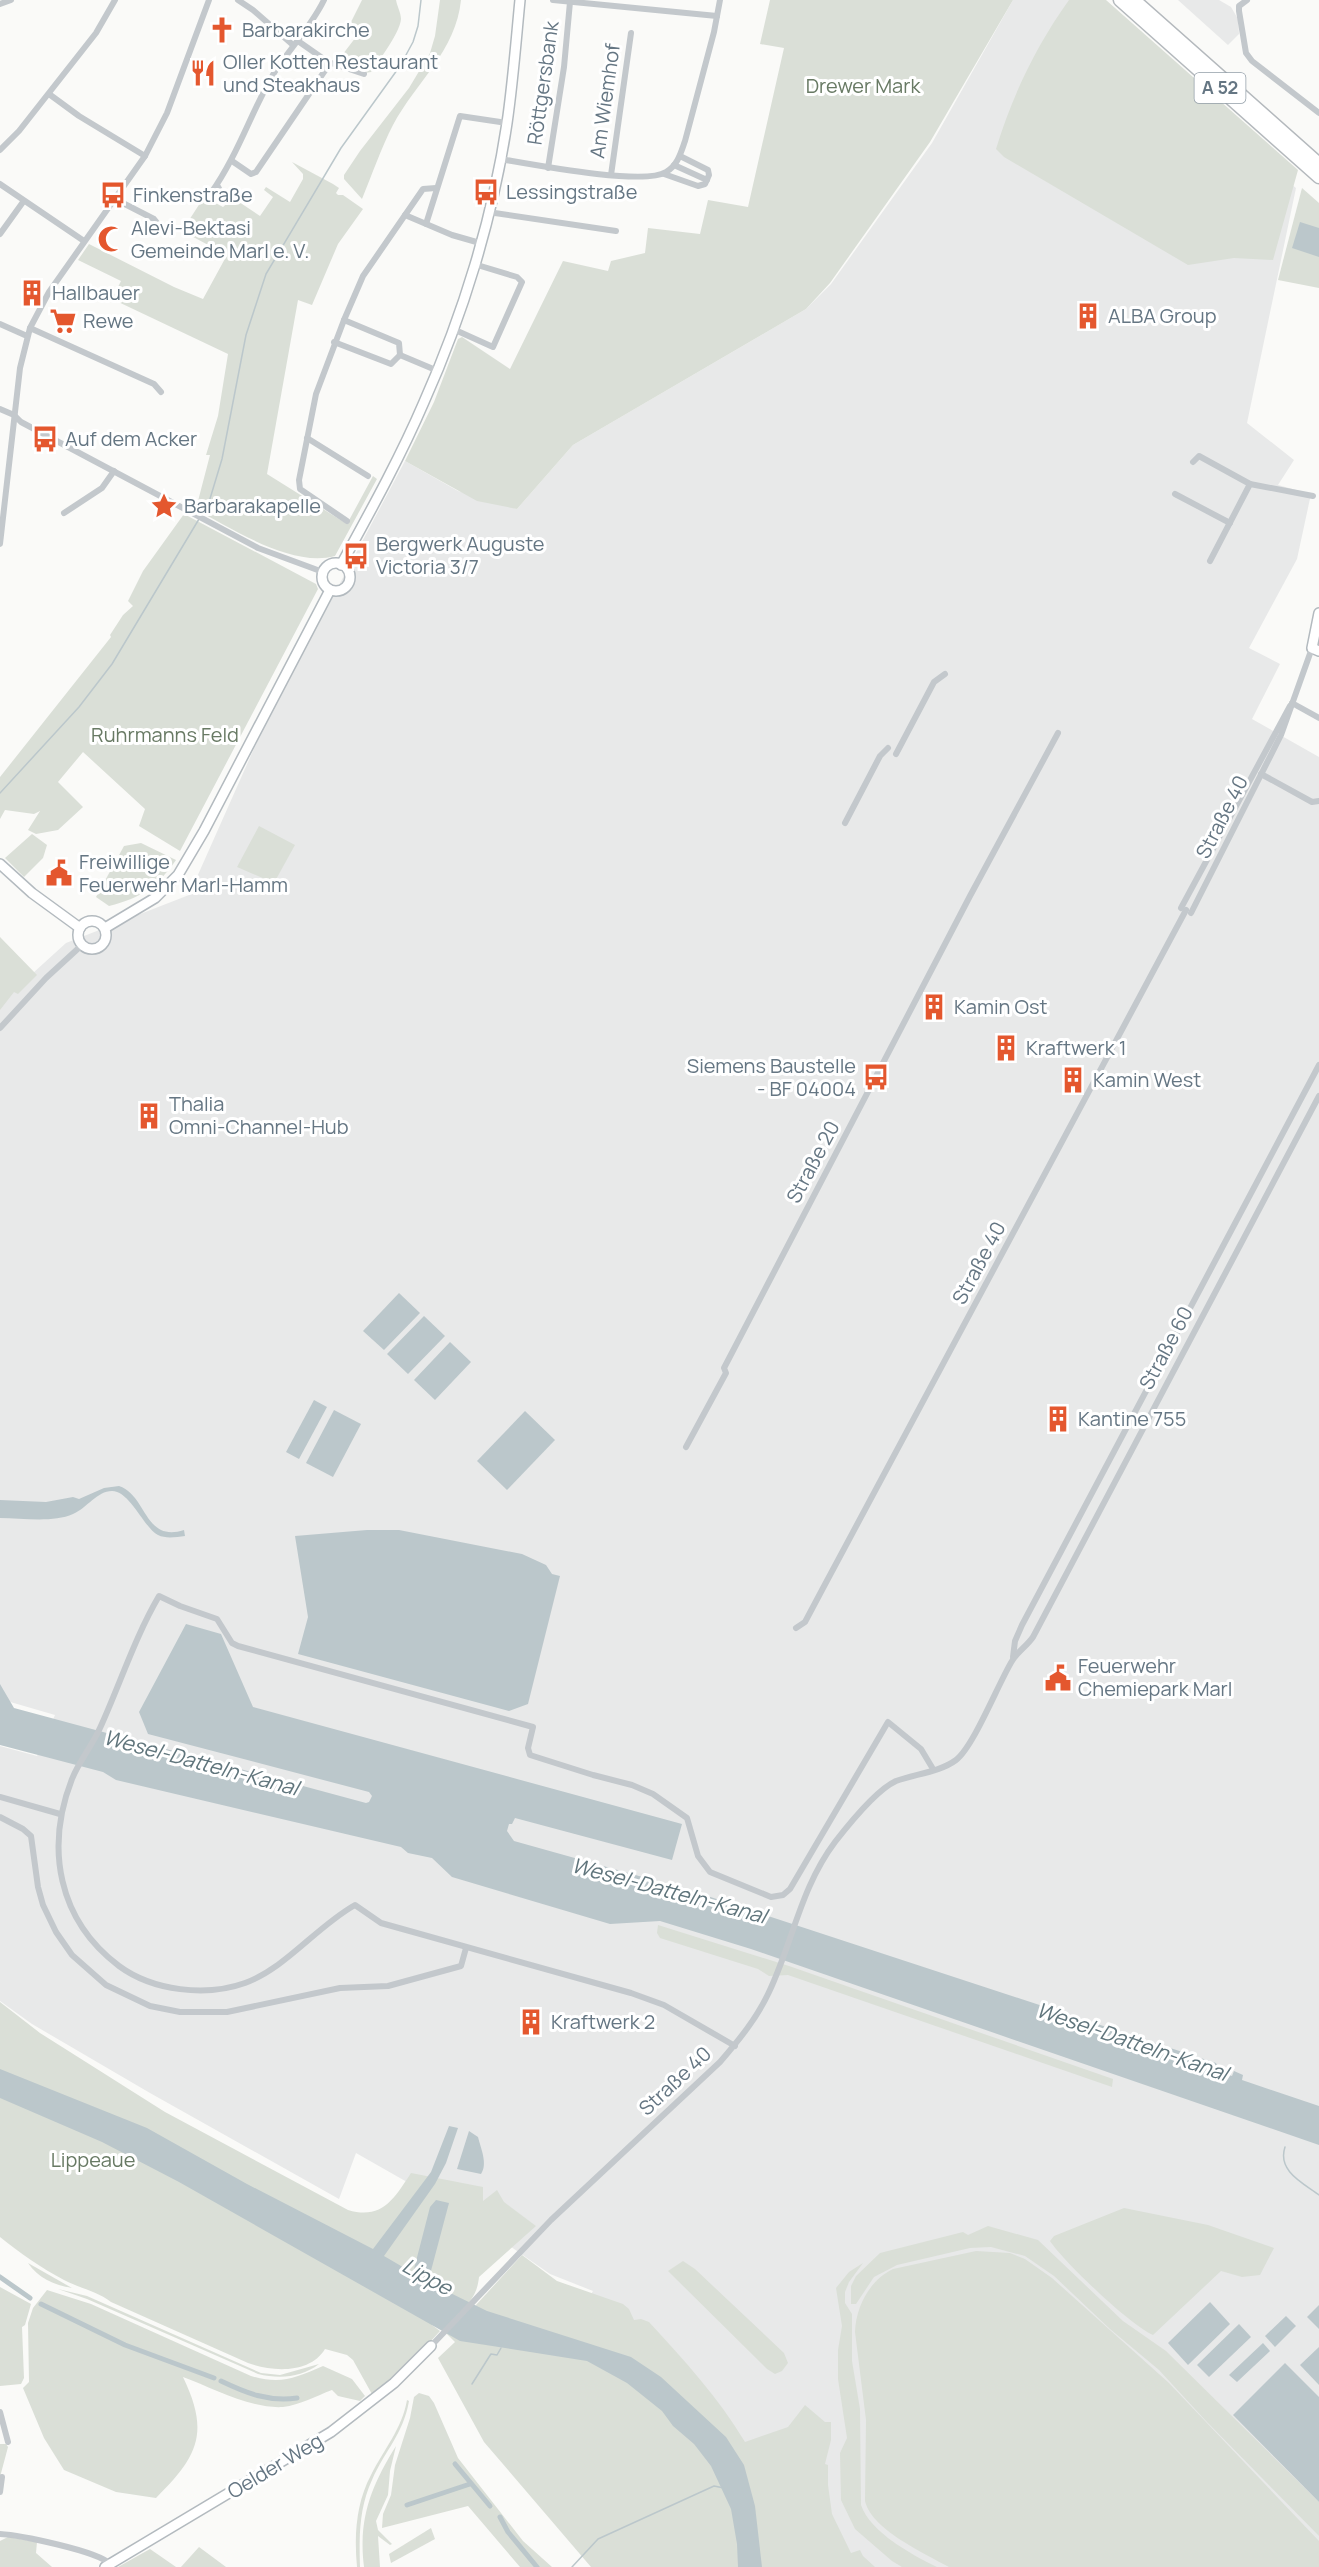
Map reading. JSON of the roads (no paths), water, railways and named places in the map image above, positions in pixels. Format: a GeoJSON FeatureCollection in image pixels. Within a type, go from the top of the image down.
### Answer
{"type":"FeatureCollection","features":[{"type":"Feature","properties":{"kind":"highway","name":"A 52"},"geometry":{"type":"LineString","coordinates":[[1120,0],[1319,177]]}},
{"type":"Feature","properties":{"kind":"highway","name":"A 52"},"geometry":{"type":"LineString","coordinates":[[1134,0],[1319,164]]}},
{"type":"Feature","properties":{"kind":"main road"},"geometry":{"type":"LineString","coordinates":[[341,565],[400,453],[438,370],[474,264],[507,123],[520,0]]}},
{"type":"Feature","properties":{"kind":"main road"},"geometry":{"type":"LineString","coordinates":[[332,564],[341,565],[349,574],[348,583],[340,590],[330,590],[324,584],[323,572],[332,564]]}},
{"type":"Feature","properties":{"kind":"main road"},"geometry":{"type":"LineString","coordinates":[[105,928],[155,898],[178,874],[204,831],[330,590]]}},
{"type":"Feature","properties":{"kind":"main road"},"geometry":{"type":"LineString","coordinates":[[1315,649],[1319,614]]}},
{"type":"Feature","properties":{"kind":"main road"},"geometry":{"type":"LineString","coordinates":[[0,864],[32,893],[80,928]]}},
{"type":"Feature","properties":{"kind":"main road"},"geometry":{"type":"LineString","coordinates":[[92,921],[105,928],[106,938],[101,946],[92,950],[82,945],[78,937],[80,928],[85,923],[92,921]]}},
{"type":"Feature","properties":{"kind":"main road","name":"Oelder Weg"},"geometry":{"type":"LineString","coordinates":[[108,2566],[331,2432],[394,2383],[431,2346]]}},
{"type":"Feature","properties":{"kind":"street"},"geometry":{"type":"LineString","coordinates":[[0,4],[11,0]]}},
{"type":"Feature","properties":{"kind":"street"},"geometry":{"type":"LineString","coordinates":[[0,150],[49,94],[100,27],[115,0]]}},
{"type":"Feature","properties":{"kind":"street"},"geometry":{"type":"LineString","coordinates":[[0,543],[2,507],[20,368],[30,327],[49,292],[145,156],[167,113],[209,0]]}},
{"type":"Feature","properties":{"kind":"street"},"geometry":{"type":"LineString","coordinates":[[238,0],[296,43],[328,62],[364,74]]}},
{"type":"Feature","properties":{"kind":"street"},"geometry":{"type":"LineString","coordinates":[[217,185],[232,161],[265,90],[311,24],[324,0]]}},
{"type":"Feature","properties":{"kind":"street","name":"Röttgersbank"},"geometry":{"type":"LineString","coordinates":[[553,0],[592,1],[632,9],[717,16]]}},
{"type":"Feature","properties":{"kind":"street"},"geometry":{"type":"LineString","coordinates":[[632,9],[633,0]]}},
{"type":"Feature","properties":{"kind":"street"},"geometry":{"type":"LineString","coordinates":[[664,174],[680,156],[720,0]]}},
{"type":"Feature","properties":{"kind":"street"},"geometry":{"type":"LineString","coordinates":[[1247,0],[1239,6],[1246,53],[1260,69],[1319,113]]}},
{"type":"Feature","properties":{"kind":"street","name":"Röttgersbank"},"geometry":{"type":"LineString","coordinates":[[548,168],[564,67],[570,2]]}},
{"type":"Feature","properties":{"kind":"street","name":"Am Wiemhof"},"geometry":{"type":"LineString","coordinates":[[611,175],[631,33]]}},
{"type":"Feature","properties":{"kind":"street"},"geometry":{"type":"LineString","coordinates":[[232,161],[251,174],[256,172],[326,69],[328,62]]}},
{"type":"Feature","properties":{"kind":"street"},"geometry":{"type":"LineString","coordinates":[[49,94],[79,116],[145,156]]}},
{"type":"Feature","properties":{"kind":"street"},"geometry":{"type":"LineString","coordinates":[[426,224],[460,116],[507,123]]}},
{"type":"Feature","properties":{"kind":"street"},"geometry":{"type":"LineString","coordinates":[[500,159],[548,168],[611,175],[664,174],[698,186],[705,184],[709,173],[705,167],[680,156]]}},
{"type":"Feature","properties":{"kind":"street"},"geometry":{"type":"LineString","coordinates":[[674,165],[707,180]]}},
{"type":"Feature","properties":{"kind":"street"},"geometry":{"type":"LineString","coordinates":[[0,184],[23,202],[84,241]]}},
{"type":"Feature","properties":{"kind":"street"},"geometry":{"type":"LineString","coordinates":[[347,521],[300,489],[316,394],[334,342],[363,276],[423,189],[436,188]]}},
{"type":"Feature","properties":{"kind":"street"},"geometry":{"type":"LineString","coordinates":[[115,199],[154,219],[162,229]]}},
{"type":"Feature","properties":{"kind":"street"},"geometry":{"type":"LineString","coordinates":[[0,234],[23,202]]}},
{"type":"Feature","properties":{"kind":"street"},"geometry":{"type":"LineString","coordinates":[[488,212],[616,231]]}},
{"type":"Feature","properties":{"kind":"street"},"geometry":{"type":"LineString","coordinates":[[405,215],[452,235],[480,243]]}},
{"type":"Feature","properties":{"kind":"street"},"geometry":{"type":"LineString","coordinates":[[453,328],[493,347],[522,282],[517,276],[474,264]]}},
{"type":"Feature","properties":{"kind":"street"},"geometry":{"type":"LineString","coordinates":[[334,342],[391,364],[400,355],[399,343],[344,320]]}},
{"type":"Feature","properties":{"kind":"street"},"geometry":{"type":"LineString","coordinates":[[0,324],[27,336]]}},
{"type":"Feature","properties":{"kind":"street"},"geometry":{"type":"LineString","coordinates":[[30,327],[154,384],[161,392]]}},
{"type":"Feature","properties":{"kind":"street"},"geometry":{"type":"LineString","coordinates":[[400,355],[438,370]]}},
{"type":"Feature","properties":{"kind":"street"},"geometry":{"type":"LineString","coordinates":[[0,409],[258,548],[323,572]]}},
{"type":"Feature","properties":{"kind":"street"},"geometry":{"type":"LineString","coordinates":[[307,438],[368,476]]}},
{"type":"Feature","properties":{"kind":"street"},"geometry":{"type":"LineString","coordinates":[[1193,462],[1199,456],[1250,484],[1312,496]]}},
{"type":"Feature","properties":{"kind":"street"},"geometry":{"type":"LineString","coordinates":[[64,513],[102,488],[114,471]]}},
{"type":"Feature","properties":{"kind":"street"},"geometry":{"type":"LineString","coordinates":[[1210,561],[1250,484]]}},
{"type":"Feature","properties":{"kind":"street"},"geometry":{"type":"LineString","coordinates":[[1175,494],[1230,523]]}},
{"type":"Feature","properties":{"kind":"street"},"geometry":{"type":"LineString","coordinates":[[1186,910],[1255,771],[1278,734],[1315,649]]}},
{"type":"Feature","properties":{"kind":"street"},"geometry":{"type":"LineString","coordinates":[[896,754],[934,682],[945,674]]}},
{"type":"Feature","properties":{"kind":"street"},"geometry":{"type":"LineString","coordinates":[[1292,703],[1319,718]]}},
{"type":"Feature","properties":{"kind":"street","name":"Straße 20"},"geometry":{"type":"LineString","coordinates":[[686,1447],[726,1373],[724,1368],[1058,733]]}},
{"type":"Feature","properties":{"kind":"street","name":"Straße 40"},"geometry":{"type":"LineString","coordinates":[[796,1628],[805,1622],[1186,910],[1262,774],[1278,734]]}},
{"type":"Feature","properties":{"kind":"street"},"geometry":{"type":"LineString","coordinates":[[845,823],[880,756],[888,748]]}},
{"type":"Feature","properties":{"kind":"street"},"geometry":{"type":"LineString","coordinates":[[1255,771],[1312,802],[1319,801]]}},
{"type":"Feature","properties":{"kind":"street"},"geometry":{"type":"LineString","coordinates":[[0,1028],[46,978],[82,945]]}},
{"type":"Feature","properties":{"kind":"street"},"geometry":{"type":"LineString","coordinates":[[1013,1658],[1015,1641],[1022,1625],[1319,1065]]}},
{"type":"Feature","properties":{"kind":"street","name":"Straße 60"},"geometry":{"type":"LineString","coordinates":[[933,1769],[957,1759],[971,1740],[1013,1658],[1033,1637],[1319,1096]]}},
{"type":"Feature","properties":{"kind":"street"},"geometry":{"type":"LineString","coordinates":[[735,2046],[664,2005],[631,1993],[381,1923],[355,1905],[316,1933],[282,1962],[247,1982],[233,1987],[193,1989],[157,1984],[139,1978],[108,1958],[81,1925],[70,1904],[57,1849],[60,1814],[73,1776],[100,1728],[144,1623],[159,1596],[217,1619],[232,1643],[238,1646],[533,1727],[528,1748],[530,1755],[632,1785],[661,1798],[687,1818],[698,1856],[710,1872],[771,1897],[783,1895],[790,1889],[888,1722],[921,1749],[933,1769]]}},
{"type":"Feature","properties":{"kind":"street","name":"Straße 40"},"geometry":{"type":"LineString","coordinates":[[431,2346],[551,2220],[735,2046],[752,2024],[770,1991],[803,1898],[815,1872],[834,1843],[886,1787],[933,1769]]}},
{"type":"Feature","properties":{"kind":"street"},"geometry":{"type":"LineString","coordinates":[[0,1797],[60,1814]]}},
{"type":"Feature","properties":{"kind":"street"},"geometry":{"type":"LineString","coordinates":[[0,1816],[31,1836],[37,1879],[44,1905],[56,1932],[72,1955],[106,1985],[150,2006],[180,2012],[227,2012],[340,1988],[388,1986],[461,1966],[466,1948]]}},
{"type":"Feature","properties":{"kind":"street"},"geometry":{"type":"LineString","coordinates":[[0,2412],[8,2442]]}},
{"type":"Feature","properties":{"kind":"street"},"geometry":{"type":"LineString","coordinates":[[0,2492],[2,2476]]}},
{"type":"Feature","properties":{"kind":"street"},"geometry":{"type":"LineString","coordinates":[[0,2534],[48,2543],[98,2557],[108,2566]]}},
{"type":"Feature","properties":{"kind":"water"},"geometry":{"type":"Polygon","coordinates":[[[1300,222],[1319,228],[1319,257],[1292,248],[1300,222]]]}},
{"type":"Feature","properties":{"kind":"water"},"geometry":{"type":"Polygon","coordinates":[[[399,1293],[420,1313],[384,1350],[363,1331],[399,1293]]]}},
{"type":"Feature","properties":{"kind":"water"},"geometry":{"type":"Polygon","coordinates":[[[424,1316],[445,1336],[408,1374],[387,1354],[424,1316]]]}},
{"type":"Feature","properties":{"kind":"water"},"geometry":{"type":"Polygon","coordinates":[[[450,1342],[471,1362],[435,1400],[414,1380],[450,1342]]]}},
{"type":"Feature","properties":{"kind":"water"},"geometry":{"type":"Polygon","coordinates":[[[314,1400],[327,1407],[299,1459],[286,1452],[314,1400]]]}},
{"type":"Feature","properties":{"kind":"water"},"geometry":{"type":"Polygon","coordinates":[[[334,1410],[361,1424],[333,1477],[306,1463],[334,1410]]]}},
{"type":"Feature","properties":{"kind":"water"},"geometry":{"type":"Polygon","coordinates":[[[525,1411],[555,1440],[507,1490],[477,1461],[525,1411]]]}},
{"type":"Feature","properties":{"kind":"water"},"geometry":{"type":"Polygon","coordinates":[[[119,1486],[135,1498],[153,1524],[161,1530],[171,1532],[184,1530],[185,1536],[158,1535],[125,1497],[112,1491],[102,1494],[65,1517],[0,1518],[0,1500],[46,1502],[73,1497],[79,1499],[104,1488],[119,1486]]]}},
{"type":"Feature","properties":{"kind":"water"},"geometry":{"type":"Polygon","coordinates":[[[367,1530],[399,1530],[522,1554],[546,1565],[552,1574],[560,1576],[528,1704],[509,1711],[298,1654],[308,1617],[295,1536],[367,1530]]]}},
{"type":"Feature","properties":{"kind":"water","name":"Wesel-Datteln-Kanal"},"geometry":{"type":"Polygon","coordinates":[[[186,1624],[221,1634],[253,1707],[682,1824],[672,1860],[515,1818],[512,1824],[509,1824],[507,1831],[514,1841],[689,1890],[1216,2063],[1220,2072],[1232,2076],[1234,2071],[1243,2075],[1242,2080],[1319,2106],[1319,2145],[751,1949],[660,1921],[610,1924],[452,1877],[432,1858],[408,1853],[401,1847],[116,1780],[103,1772],[0,1745],[0,1684],[14,1708],[369,1802],[372,1796],[369,1792],[148,1734],[139,1712],[186,1624]]]}},
{"type":"Feature","properties":{"kind":"water","name":"Lippe"},"geometry":{"type":"Polygon","coordinates":[[[0,2069],[147,2128],[247,2184],[373,2249],[431,2172],[449,2126],[458,2128],[446,2163],[435,2184],[384,2256],[413,2273],[430,2207],[436,2200],[449,2203],[428,2282],[487,2311],[631,2357],[661,2377],[726,2437],[744,2465],[755,2506],[762,2567],[738,2567],[731,2509],[711,2466],[694,2444],[673,2426],[662,2411],[627,2383],[587,2361],[460,2341],[179,2182],[102,2142],[0,2098],[0,2069]]]}},
{"type":"Feature","properties":{"kind":"water"},"geometry":{"type":"Polygon","coordinates":[[[469,2131],[478,2137],[482,2151],[484,2166],[481,2174],[457,2169],[469,2131]]]}},
{"type":"Feature","properties":{"kind":"water"},"geometry":{"type":"Polygon","coordinates":[[[1210,2302],[1230,2324],[1188,2365],[1168,2343],[1210,2302]]]}},
{"type":"Feature","properties":{"kind":"water"},"geometry":{"type":"Polygon","coordinates":[[[1319,2305],[1319,2329],[1307,2317],[1319,2305]]]}},
{"type":"Feature","properties":{"kind":"water"},"geometry":{"type":"Polygon","coordinates":[[[1286,2316],[1296,2326],[1275,2347],[1265,2336],[1286,2316]]]}},
{"type":"Feature","properties":{"kind":"water"},"geometry":{"type":"Polygon","coordinates":[[[1239,2324],[1251,2337],[1209,2377],[1197,2365],[1239,2324]]]}},
{"type":"Feature","properties":{"kind":"water"},"geometry":{"type":"Polygon","coordinates":[[[1263,2343],[1270,2351],[1237,2382],[1229,2375],[1263,2343]]]}},
{"type":"Feature","properties":{"kind":"water"},"geometry":{"type":"Polygon","coordinates":[[[1319,2347],[1319,2385],[1300,2365],[1319,2347]]]}},
{"type":"Feature","properties":{"kind":"water"},"geometry":{"type":"Polygon","coordinates":[[[1285,2363],[1319,2397],[1319,2502],[1233,2415],[1285,2363]]]}},
{"type":"Feature","properties":{"kind":"waterway"},"geometry":{"type":"LineString","coordinates":[[201,515],[209,502],[222,459],[246,335],[266,274],[341,148],[400,66],[413,42],[418,26],[421,0]]}},
{"type":"Feature","properties":{"kind":"waterway"},"geometry":{"type":"LineString","coordinates":[[0,793],[79,707],[112,664],[199,519]]}},
{"type":"Feature","properties":{"kind":"waterway"},"geometry":{"type":"LineString","coordinates":[[1285,2147],[1285,2163],[1288,2170],[1319,2195]]}},
{"type":"Feature","properties":{"kind":"waterway"},"geometry":{"type":"LineString","coordinates":[[0,2277],[30,2298]]}},
{"type":"Feature","properties":{"kind":"waterway"},"geometry":{"type":"LineString","coordinates":[[41,2304],[125,2345],[214,2378]]}},
{"type":"Feature","properties":{"kind":"waterway"},"geometry":{"type":"LineString","coordinates":[[472,2384],[491,2354],[497,2355],[501,2348]]}},
{"type":"Feature","properties":{"kind":"waterway"},"geometry":{"type":"LineString","coordinates":[[221,2381],[267,2398],[297,2398]]}},
{"type":"Feature","properties":{"kind":"waterway"},"geometry":{"type":"LineString","coordinates":[[455,2464],[490,2506]]}},
{"type":"Feature","properties":{"kind":"waterway"},"geometry":{"type":"LineString","coordinates":[[407,2505],[470,2484]]}},
{"type":"Feature","properties":{"kind":"waterway"},"geometry":{"type":"LineString","coordinates":[[572,2567],[598,2539],[714,2486],[724,2488]]}},
{"type":"Feature","properties":{"kind":"waterway"},"geometry":{"type":"LineString","coordinates":[[500,2517],[508,2532],[537,2567]]}},
{"type":"Feature","properties":{"kind":"place","name":"Barbarakirche"},"geometry":{"type":"Point","coordinates":[222,30]}},
{"type":"Feature","properties":{"kind":"place","name":"Oller Kotten Restaurant und Steakhaus"},"geometry":{"type":"Point","coordinates":[203,73]}},
{"type":"Feature","properties":{"kind":"place","name":"Lessingstraße"},"geometry":{"type":"Point","coordinates":[486,192]}},
{"type":"Feature","properties":{"kind":"place","name":"Finkenstraße"},"geometry":{"type":"Point","coordinates":[113,195]}},
{"type":"Feature","properties":{"kind":"place","name":"Alevi-Bektasi Gemeinde Marl e. V."},"geometry":{"type":"Point","coordinates":[111,239]}},
{"type":"Feature","properties":{"kind":"place","name":"Hallbauer"},"geometry":{"type":"Point","coordinates":[32,293]}},
{"type":"Feature","properties":{"kind":"place","name":"ALBA Group"},"geometry":{"type":"Point","coordinates":[1088,316]}},
{"type":"Feature","properties":{"kind":"place","name":"Rewe"},"geometry":{"type":"Point","coordinates":[63,321]}},
{"type":"Feature","properties":{"kind":"place","name":"Auf dem Acker"},"geometry":{"type":"Point","coordinates":[45,439]}},
{"type":"Feature","properties":{"kind":"place","name":"Barbarakapelle"},"geometry":{"type":"Point","coordinates":[164,506]}},
{"type":"Feature","properties":{"kind":"place","name":"Bergwerk Auguste Victoria 3/7"},"geometry":{"type":"Point","coordinates":[356,556]}},
{"type":"Feature","properties":{"kind":"place","name":"Freiwillige Feuerwehr Marl-Hamm"},"geometry":{"type":"Point","coordinates":[59,873]}},
{"type":"Feature","properties":{"kind":"place","name":"Kamin Ost"},"geometry":{"type":"Point","coordinates":[934,1007]}},
{"type":"Feature","properties":{"kind":"place","name":"Kraftwerk 1"},"geometry":{"type":"Point","coordinates":[1006,1048]}},
{"type":"Feature","properties":{"kind":"place","name":"Siemens Baustelle - BF 04004"},"geometry":{"type":"Point","coordinates":[876,1077]}},
{"type":"Feature","properties":{"kind":"place","name":"Kamin West"},"geometry":{"type":"Point","coordinates":[1073,1080]}},
{"type":"Feature","properties":{"kind":"place","name":"Thalia Omni-Channel-Hub"},"geometry":{"type":"Point","coordinates":[149,1116]}},
{"type":"Feature","properties":{"kind":"place","name":"Kantine 755"},"geometry":{"type":"Point","coordinates":[1058,1419]}},
{"type":"Feature","properties":{"kind":"place","name":"Feuerwehr Chemiepark Marl"},"geometry":{"type":"Point","coordinates":[1058,1678]}},
{"type":"Feature","properties":{"kind":"place","name":"Kraftwerk 2"},"geometry":{"type":"Point","coordinates":[531,2022]}},
{"type":"Feature","properties":{"kind":"park label","name":"Drewer Mark"},"geometry":{"type":"Point","coordinates":[863,86]}},
{"type":"Feature","properties":{"kind":"park label","name":"Ruhrmanns Feld"},"geometry":{"type":"Point","coordinates":[165,735]}},
{"type":"Feature","properties":{"kind":"park label","name":"Lippeaue"},"geometry":{"type":"Point","coordinates":[93,2160]}}]}
